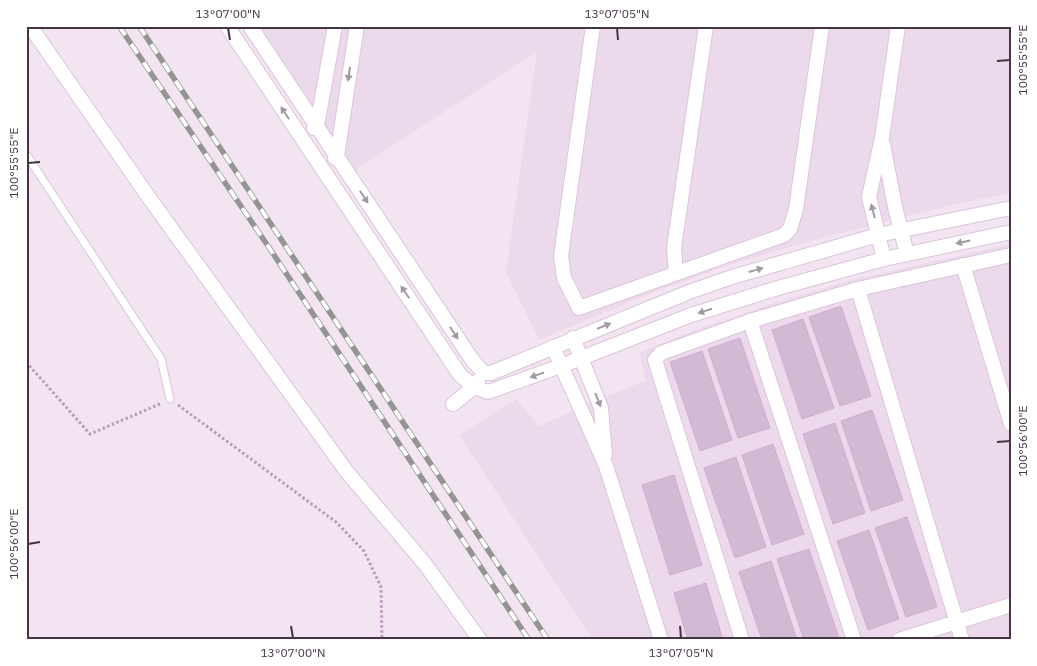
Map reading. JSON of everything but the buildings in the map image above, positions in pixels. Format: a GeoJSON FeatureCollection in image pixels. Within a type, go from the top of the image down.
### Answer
{"type":"FeatureCollection","features":[{"type":"Feature","properties":{"kind":"street"},"geometry":{"type":"LineString","coordinates":[[30,26],[150,199],[347,472],[425,564],[480,640]]}},
{"type":"Feature","properties":{"kind":"street"},"geometry":{"type":"LineString","coordinates":[[227,26],[460,375],[474,387],[488,392],[691,316],[778,288],[884,259],[1011,232]]}},
{"type":"Feature","properties":{"kind":"street"},"geometry":{"type":"LineString","coordinates":[[250,26],[472,361],[484,373],[491,373],[573,338],[732,277],[878,235],[1011,208]]}},
{"type":"Feature","properties":{"kind":"street"},"geometry":{"type":"LineString","coordinates":[[302,138],[317,126],[335,26]]}},
{"type":"Feature","properties":{"kind":"street"},"geometry":{"type":"LineString","coordinates":[[322,168],[337,156],[357,26]]}},
{"type":"Feature","properties":{"kind":"street"},"geometry":{"type":"LineString","coordinates":[[593,26],[561,256],[564,278],[579,308],[784,235],[790,228],[796,209],[822,26]]}},
{"type":"Feature","properties":{"kind":"street"},"geometry":{"type":"LineString","coordinates":[[676,273],[674,248],[706,26]]}},
{"type":"Feature","properties":{"kind":"street"},"geometry":{"type":"LineString","coordinates":[[884,259],[869,197],[882,138],[898,26]]}},
{"type":"Feature","properties":{"kind":"street"},"geometry":{"type":"LineString","coordinates":[[882,138],[895,207],[907,254]]}},
{"type":"Feature","properties":{"kind":"street"},"geometry":{"type":"LineString","coordinates":[[742,640],[655,360],[661,354],[750,321],[858,289],[1011,255]]}},
{"type":"Feature","properties":{"kind":"street"},"geometry":{"type":"LineString","coordinates":[[963,265],[1011,424]]}},
{"type":"Feature","properties":{"kind":"street"},"geometry":{"type":"LineString","coordinates":[[858,289],[962,640]]}},
{"type":"Feature","properties":{"kind":"street"},"geometry":{"type":"LineString","coordinates":[[750,321],[854,640]]}},
{"type":"Feature","properties":{"kind":"street"},"geometry":{"type":"LineString","coordinates":[[573,338],[601,408],[606,466]]}},
{"type":"Feature","properties":{"kind":"street"},"geometry":{"type":"LineString","coordinates":[[553,347],[606,466],[661,640]]}},
{"type":"Feature","properties":{"kind":"street"},"geometry":{"type":"LineString","coordinates":[[453,404],[474,387],[484,373]]}},
{"type":"Feature","properties":{"kind":"street"},"geometry":{"type":"LineString","coordinates":[[899,640],[1011,605]]}},
{"type":"Feature","properties":{"kind":"lane"},"geometry":{"type":"LineString","coordinates":[[26,154],[161,359],[170,399]]}},
{"type":"Feature","properties":{"kind":"path"},"geometry":{"type":"LineString","coordinates":[[26,362],[90,434],[170,399],[336,522],[364,551],[381,587],[382,640]]}},
{"type":"Feature","properties":{"kind":"shaded area"},"geometry":{"type":"Polygon","coordinates":[[[256,26],[1011,26],[1011,193],[955,204],[803,243],[726,266],[654,292],[539,340],[506,272],[537,51],[354,171],[256,26]]]}},
{"type":"Feature","properties":{"kind":"shaded area"},"geometry":{"type":"Polygon","coordinates":[[[1011,244],[1011,640],[593,640],[459,435],[516,399],[539,426],[646,380],[639,353],[695,330],[847,281],[1011,244]]]}},
{"type":"Feature","properties":{"kind":"railway"},"geometry":{"type":"LineString","coordinates":[[119,26],[270,249],[529,640]]}},
{"type":"Feature","properties":{"kind":"railway"},"geometry":{"type":"LineString","coordinates":[[139,26],[548,640]]}}]}
